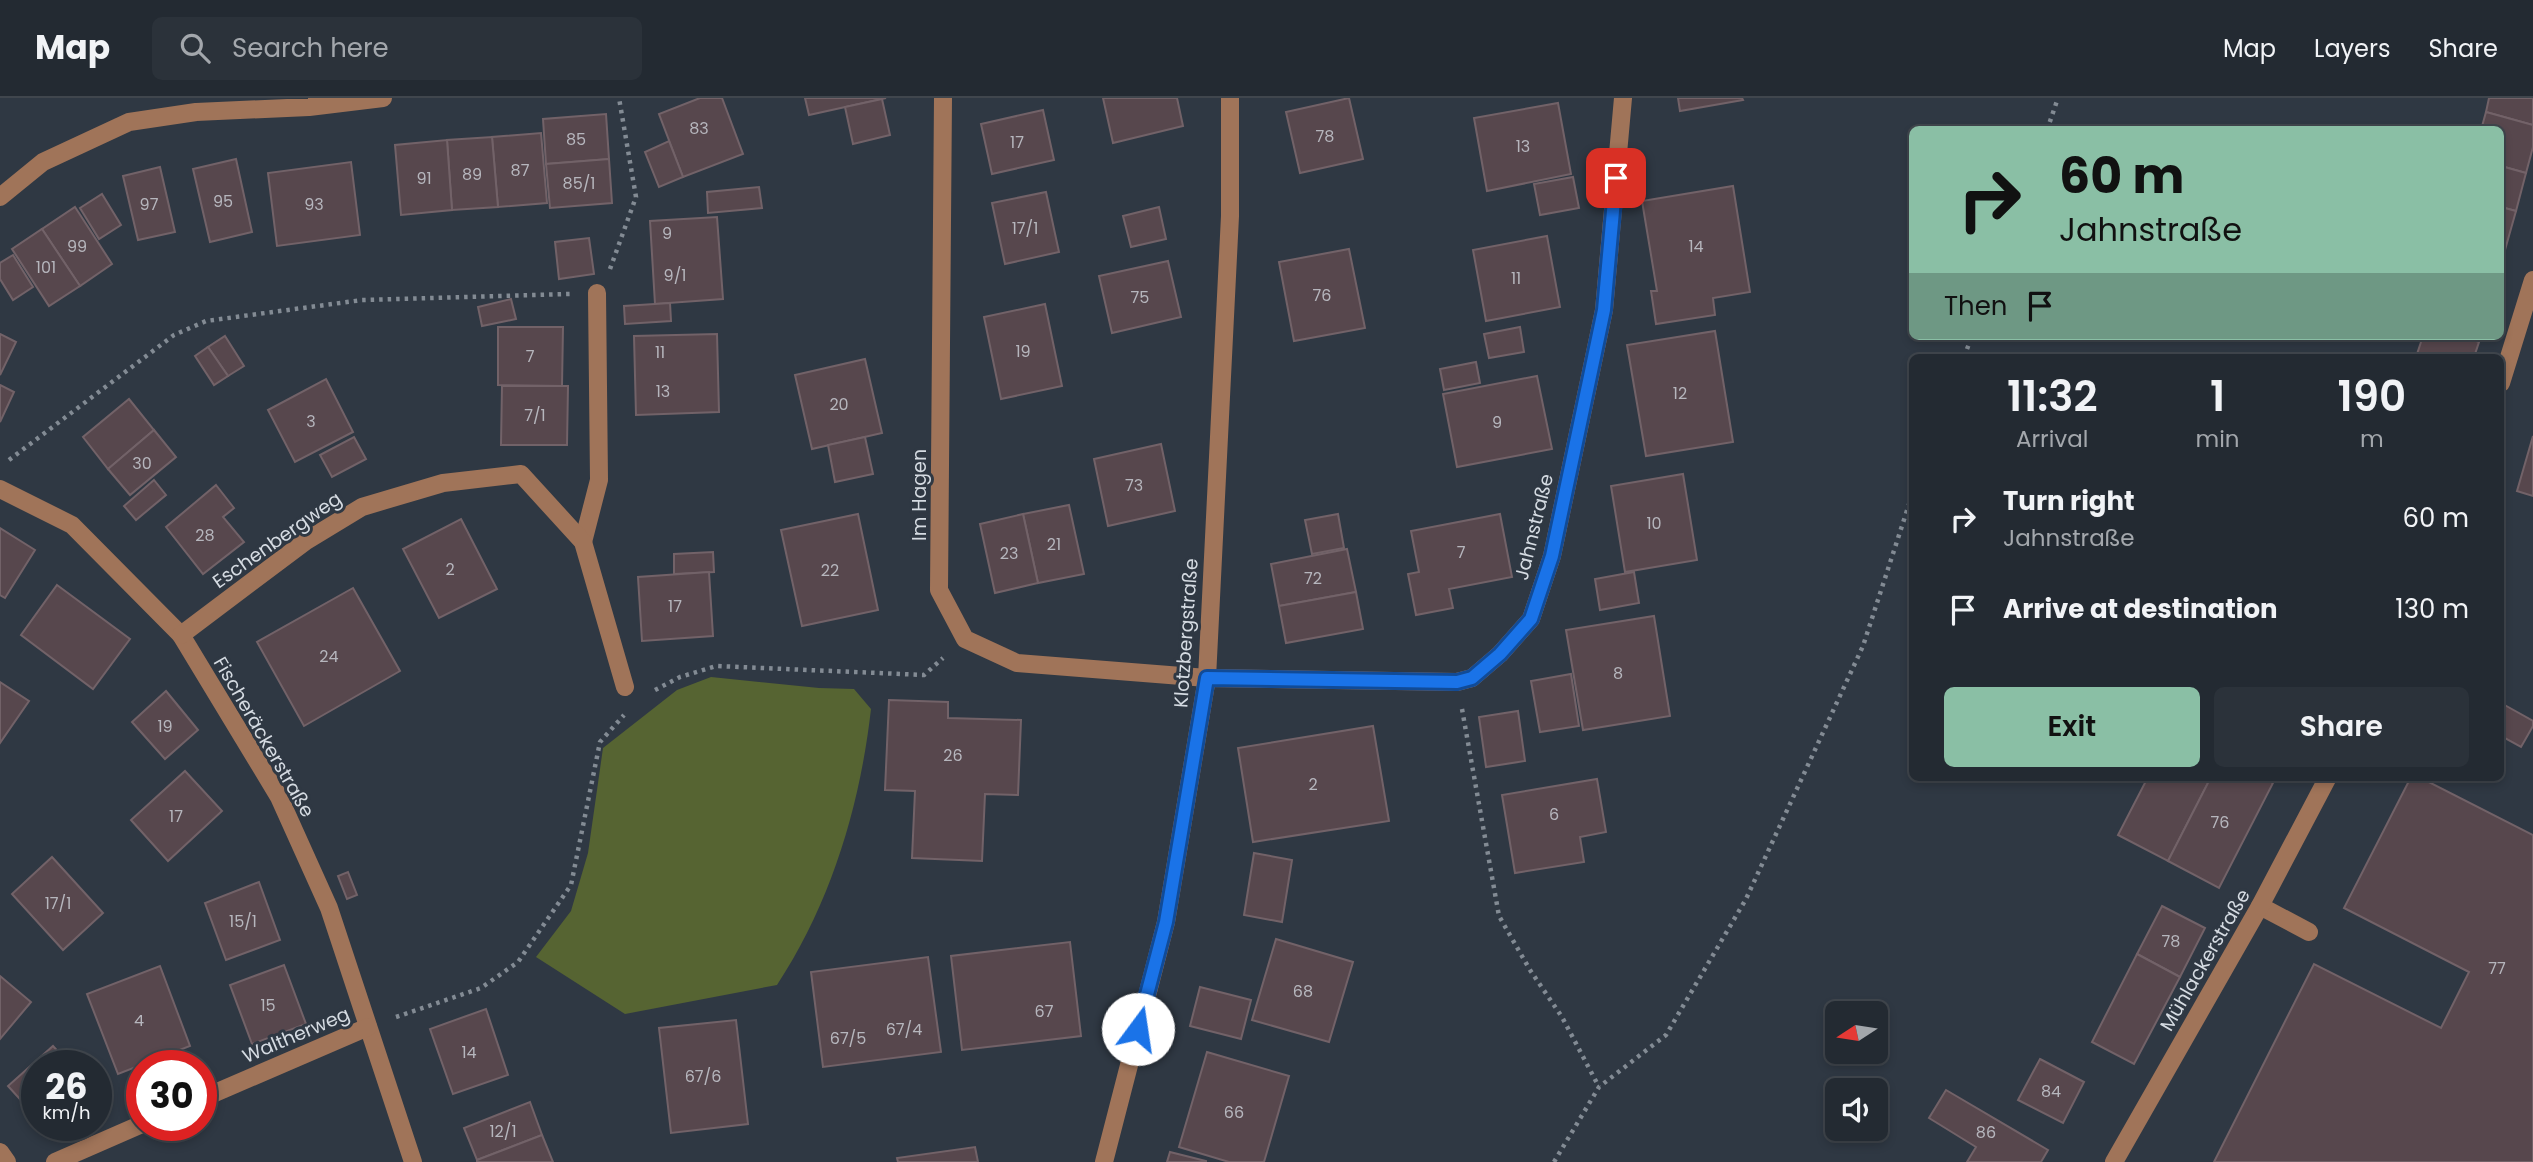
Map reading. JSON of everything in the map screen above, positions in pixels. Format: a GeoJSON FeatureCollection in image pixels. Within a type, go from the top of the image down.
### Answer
{"type":"FeatureCollection","features":[{"type":"Feature","properties":{"kind":"street"},"geometry":{"type":"LineString","coordinates":[[0,197],[43,162],[129,122],[195,112],[309,107],[383,98]]}},
{"type":"Feature","properties":{"kind":"street","name":"Im Hagen"},"geometry":{"type":"LineString","coordinates":[[943,98],[939,590],[965,639]]}},
{"type":"Feature","properties":{"kind":"street","name":"Klotzbergstraße"},"geometry":{"type":"LineString","coordinates":[[1104,1162],[1166,922],[1207,678],[1230,216],[1230,98]]}},
{"type":"Feature","properties":{"kind":"street","name":"Jahnstraße"},"geometry":{"type":"LineString","coordinates":[[1457,682],[1472,678],[1500,654],[1531,619],[1552,556],[1604,310],[1623,98]]}},
{"type":"Feature","properties":{"kind":"street"},"geometry":{"type":"LineString","coordinates":[[2504,373],[2533,280]]}},
{"type":"Feature","properties":{"kind":"street"},"geometry":{"type":"LineString","coordinates":[[583,542],[599,480],[597,293]]}},
{"type":"Feature","properties":{"kind":"street","name":"Eschenbergweg"},"geometry":{"type":"LineString","coordinates":[[181,635],[306,541],[362,507],[443,483],[521,474],[583,542],[625,687]]}},
{"type":"Feature","properties":{"kind":"street","name":"Fischeräckerstraße"},"geometry":{"type":"LineString","coordinates":[[0,489],[72,525],[181,635],[279,797],[329,908],[413,1162]]}},
{"type":"Feature","properties":{"kind":"street"},"geometry":{"type":"LineString","coordinates":[[965,639],[1017,663],[1207,678],[1457,682]]}},
{"type":"Feature","properties":{"kind":"street","name":"Mühlackerstraße"},"geometry":{"type":"LineString","coordinates":[[2114,1162],[2260,906],[2326,781]]}},
{"type":"Feature","properties":{"kind":"street"},"geometry":{"type":"LineString","coordinates":[[2260,906],[2309,932]]}},
{"type":"Feature","properties":{"kind":"street","name":"Waltherweg"},"geometry":{"type":"LineString","coordinates":[[217,1092],[368,1027]]}},
{"type":"Feature","properties":{"kind":"street"},"geometry":{"type":"LineString","coordinates":[[55,1162],[126,1131]]}},
{"type":"Feature","properties":{"kind":"street"},"geometry":{"type":"LineString","coordinates":[[0,1152],[7,1162]]}},
{"type":"Feature","properties":{"kind":"path"},"geometry":{"type":"LineString","coordinates":[[0,467],[174,335],[206,321],[362,300],[597,293],[615,259],[636,197],[619,98]]}},
{"type":"Feature","properties":{"kind":"path"},"geometry":{"type":"LineString","coordinates":[[2048,126],[2058,98]]}},
{"type":"Feature","properties":{"kind":"path"},"geometry":{"type":"LineString","coordinates":[[1553,1162],[1599,1087],[1666,1035],[1746,900],[1863,646],[1909,504]]}},
{"type":"Feature","properties":{"kind":"path"},"geometry":{"type":"LineString","coordinates":[[646,695],[680,677],[716,666],[923,675],[965,639]]}},
{"type":"Feature","properties":{"kind":"path"},"geometry":{"type":"LineString","coordinates":[[1457,682],[1499,916],[1530,970],[1562,1017],[1599,1087]]}},
{"type":"Feature","properties":{"kind":"path"},"geometry":{"type":"LineString","coordinates":[[368,1027],[481,988],[518,962],[571,885],[600,742],[631,708]]}},
{"type":"Feature","properties":{"kind":"green space"},"geometry":{"type":"Polygon","coordinates":[[[711,677],[854,689],[871,709],[851,817],[828,887],[796,954],[777,985],[625,1014],[536,957],[571,911],[588,853],[603,748],[677,690],[711,677]]]}},
{"type":"Feature","properties":{"kind":"building"},"geometry":{"type":"Polygon","coordinates":[[[700,98],[722,98],[743,154],[683,177],[659,114],[700,98]]]}},
{"type":"Feature","properties":{"kind":"building"},"geometry":{"type":"Polygon","coordinates":[[[805,98],[886,98],[809,115],[805,98]]]}},
{"type":"Feature","properties":{"kind":"building"},"geometry":{"type":"Polygon","coordinates":[[[1103,98],[1177,98],[1183,126],[1113,143],[1103,98]]]}},
{"type":"Feature","properties":{"kind":"building"},"geometry":{"type":"Polygon","coordinates":[[[1349,98],[1363,159],[1300,173],[1286,112],[1349,98]]]}},
{"type":"Feature","properties":{"kind":"building"},"geometry":{"type":"Polygon","coordinates":[[[1678,98],[1742,98],[1743,100],[1680,111],[1678,98]]]}},
{"type":"Feature","properties":{"kind":"building"},"geometry":{"type":"Polygon","coordinates":[[[2489,98],[2533,98],[2533,125],[2486,112],[2489,98]]]}},
{"type":"Feature","properties":{"kind":"building"},"geometry":{"type":"Polygon","coordinates":[[[882,99],[890,135],[853,144],[845,107],[882,99]]]}},
{"type":"Feature","properties":{"kind":"building"},"geometry":{"type":"Polygon","coordinates":[[[1558,103],[1571,174],[1487,191],[1474,118],[1558,103]]]}},
{"type":"Feature","properties":{"kind":"building"},"geometry":{"type":"Polygon","coordinates":[[[1043,110],[1054,160],[992,174],[981,124],[1043,110]]]}},
{"type":"Feature","properties":{"kind":"building"},"geometry":{"type":"Polygon","coordinates":[[[2486,112],[2533,125],[2533,147],[2526,173],[2504,167],[2504,126],[2482,126],[2486,112]]]}},
{"type":"Feature","properties":{"kind":"building"},"geometry":{"type":"Polygon","coordinates":[[[606,114],[609,159],[546,164],[543,119],[606,114]]]}},
{"type":"Feature","properties":{"kind":"building"},"geometry":{"type":"Polygon","coordinates":[[[541,133],[547,203],[498,207],[492,137],[541,133]]]}},
{"type":"Feature","properties":{"kind":"building"},"geometry":{"type":"Polygon","coordinates":[[[492,137],[498,207],[452,210],[447,140],[492,137]]]}},
{"type":"Feature","properties":{"kind":"building"},"geometry":{"type":"Polygon","coordinates":[[[447,140],[452,210],[401,215],[395,145],[447,140]]]}},
{"type":"Feature","properties":{"kind":"building"},"geometry":{"type":"Polygon","coordinates":[[[669,141],[683,177],[659,187],[645,152],[669,141]]]}},
{"type":"Feature","properties":{"kind":"building"},"geometry":{"type":"Polygon","coordinates":[[[236,159],[252,232],[210,242],[193,169],[236,159]]]}},
{"type":"Feature","properties":{"kind":"building"},"geometry":{"type":"Polygon","coordinates":[[[609,159],[612,203],[550,208],[546,164],[609,159]]]}},
{"type":"Feature","properties":{"kind":"building"},"geometry":{"type":"Polygon","coordinates":[[[351,162],[360,235],[277,246],[268,173],[351,162]]]}},
{"type":"Feature","properties":{"kind":"building"},"geometry":{"type":"Polygon","coordinates":[[[160,167],[175,232],[138,240],[123,176],[160,167]]]}},
{"type":"Feature","properties":{"kind":"building"},"geometry":{"type":"Polygon","coordinates":[[[2504,167],[2526,173],[2516,211],[2504,208],[2504,167]]]}},
{"type":"Feature","properties":{"kind":"building"},"geometry":{"type":"Polygon","coordinates":[[[1573,177],[1579,208],[1540,215],[1534,184],[1573,177]]]}},
{"type":"Feature","properties":{"kind":"building"},"geometry":{"type":"Polygon","coordinates":[[[1733,186],[1750,292],[1713,298],[1715,315],[1656,324],[1651,291],[1657,291],[1642,201],[1733,186]]]}},
{"type":"Feature","properties":{"kind":"building"},"geometry":{"type":"Polygon","coordinates":[[[759,187],[762,208],[708,213],[707,192],[759,187]]]}},
{"type":"Feature","properties":{"kind":"building"},"geometry":{"type":"Polygon","coordinates":[[[1046,192],[1059,252],[1005,264],[992,203],[1046,192]]]}},
{"type":"Feature","properties":{"kind":"building"},"geometry":{"type":"Polygon","coordinates":[[[102,194],[121,225],[99,239],[80,208],[102,194]]]}},
{"type":"Feature","properties":{"kind":"building"},"geometry":{"type":"Polygon","coordinates":[[[75,207],[112,264],[80,286],[42,229],[75,207]]]}},
{"type":"Feature","properties":{"kind":"building"},"geometry":{"type":"Polygon","coordinates":[[[1159,207],[1166,239],[1131,247],[1123,216],[1159,207]]]}},
{"type":"Feature","properties":{"kind":"building"},"geometry":{"type":"Polygon","coordinates":[[[2504,208],[2516,211],[2504,253],[2504,208]]]}},
{"type":"Feature","properties":{"kind":"building"},"geometry":{"type":"Polygon","coordinates":[[[717,217],[723,299],[655,304],[650,221],[717,217]]]}},
{"type":"Feature","properties":{"kind":"building"},"geometry":{"type":"Polygon","coordinates":[[[42,229],[80,286],[49,306],[12,249],[42,229]]]}},
{"type":"Feature","properties":{"kind":"building"},"geometry":{"type":"Polygon","coordinates":[[[1547,236],[1560,307],[1486,321],[1473,250],[1547,236]]]}},
{"type":"Feature","properties":{"kind":"building"},"geometry":{"type":"Polygon","coordinates":[[[589,238],[594,274],[559,279],[555,242],[589,238]]]}},
{"type":"Feature","properties":{"kind":"building"},"geometry":{"type":"Polygon","coordinates":[[[1349,249],[1365,328],[1294,341],[1279,262],[1349,249]]]}},
{"type":"Feature","properties":{"kind":"building"},"geometry":{"type":"Polygon","coordinates":[[[13,255],[33,287],[13,300],[0,279],[0,263],[13,255]]]}},
{"type":"Feature","properties":{"kind":"building"},"geometry":{"type":"Polygon","coordinates":[[[1168,261],[1181,317],[1112,333],[1099,276],[1168,261]]]}},
{"type":"Feature","properties":{"kind":"building"},"geometry":{"type":"Polygon","coordinates":[[[511,299],[516,319],[482,326],[478,307],[511,299]]]}},
{"type":"Feature","properties":{"kind":"building"},"geometry":{"type":"Polygon","coordinates":[[[670,303],[671,321],[625,324],[624,306],[670,303]]]}},
{"type":"Feature","properties":{"kind":"building"},"geometry":{"type":"Polygon","coordinates":[[[1045,304],[1062,386],[1001,399],[984,317],[1045,304]]]}},
{"type":"Feature","properties":{"kind":"building"},"geometry":{"type":"Polygon","coordinates":[[[498,327],[563,327],[562,386],[498,385],[498,327]]]}},
{"type":"Feature","properties":{"kind":"building"},"geometry":{"type":"Polygon","coordinates":[[[1520,327],[1524,352],[1489,358],[1484,334],[1520,327]]]}},
{"type":"Feature","properties":{"kind":"building"},"geometry":{"type":"Polygon","coordinates":[[[1715,331],[1733,442],[1646,456],[1627,345],[1715,331]]]}},
{"type":"Feature","properties":{"kind":"building"},"geometry":{"type":"Polygon","coordinates":[[[0,334],[16,342],[0,375],[0,334]]]}},
{"type":"Feature","properties":{"kind":"building"},"geometry":{"type":"Polygon","coordinates":[[[717,334],[719,412],[636,415],[634,336],[717,334]]]}},
{"type":"Feature","properties":{"kind":"building"},"geometry":{"type":"Polygon","coordinates":[[[225,336],[244,366],[228,376],[208,347],[225,336]]]}},
{"type":"Feature","properties":{"kind":"building"},"geometry":{"type":"Polygon","coordinates":[[[2422,340],[2479,342],[2475,354],[2417,354],[2422,340]]]}},
{"type":"Feature","properties":{"kind":"building"},"geometry":{"type":"Polygon","coordinates":[[[208,347],[228,376],[214,385],[195,356],[208,347]]]}},
{"type":"Feature","properties":{"kind":"building"},"geometry":{"type":"Polygon","coordinates":[[[865,359],[882,433],[812,449],[795,375],[865,359]]]}},
{"type":"Feature","properties":{"kind":"building"},"geometry":{"type":"Polygon","coordinates":[[[1476,362],[1480,383],[1444,390],[1440,369],[1476,362]]]}},
{"type":"Feature","properties":{"kind":"building"},"geometry":{"type":"Polygon","coordinates":[[[1537,376],[1552,449],[1457,467],[1443,394],[1537,376]]]}},
{"type":"Feature","properties":{"kind":"building"},"geometry":{"type":"Polygon","coordinates":[[[326,379],[353,432],[295,462],[268,410],[326,379]]]}},
{"type":"Feature","properties":{"kind":"building"},"geometry":{"type":"Polygon","coordinates":[[[0,385],[14,392],[0,422],[0,385]]]}},
{"type":"Feature","properties":{"kind":"building"},"geometry":{"type":"Polygon","coordinates":[[[502,386],[568,386],[567,445],[501,445],[502,386]]]}},
{"type":"Feature","properties":{"kind":"building"},"geometry":{"type":"Polygon","coordinates":[[[129,399],[154,430],[108,469],[83,437],[129,399]]]}},
{"type":"Feature","properties":{"kind":"building"},"geometry":{"type":"Polygon","coordinates":[[[154,430],[176,457],[130,495],[108,469],[154,430]]]}},
{"type":"Feature","properties":{"kind":"building"},"geometry":{"type":"Polygon","coordinates":[[[2533,436],[2533,496],[2517,491],[2533,436]]]}},
{"type":"Feature","properties":{"kind":"building"},"geometry":{"type":"Polygon","coordinates":[[[354,437],[366,459],[332,477],[320,455],[354,437]]]}},
{"type":"Feature","properties":{"kind":"building"},"geometry":{"type":"Polygon","coordinates":[[[865,437],[873,474],[835,482],[828,445],[865,437]]]}},
{"type":"Feature","properties":{"kind":"building"},"geometry":{"type":"Polygon","coordinates":[[[1161,444],[1175,511],[1108,526],[1094,459],[1161,444]]]}},
{"type":"Feature","properties":{"kind":"building"},"geometry":{"type":"Polygon","coordinates":[[[1683,474],[1697,560],[1625,572],[1611,486],[1683,474]]]}},
{"type":"Feature","properties":{"kind":"building"},"geometry":{"type":"Polygon","coordinates":[[[154,480],[166,495],[136,520],[124,506],[154,480]]]}},
{"type":"Feature","properties":{"kind":"building"},"geometry":{"type":"Polygon","coordinates":[[[216,485],[234,508],[223,517],[244,542],[203,574],[166,527],[216,485]]]}},
{"type":"Feature","properties":{"kind":"building"},"geometry":{"type":"Polygon","coordinates":[[[1069,505],[1084,574],[1038,583],[1023,514],[1069,505]]]}},
{"type":"Feature","properties":{"kind":"building"},"geometry":{"type":"Polygon","coordinates":[[[858,514],[878,610],[802,626],[781,530],[858,514]]]}},
{"type":"Feature","properties":{"kind":"building"},"geometry":{"type":"Polygon","coordinates":[[[1023,514],[1038,583],[995,593],[980,524],[1023,514]]]}},
{"type":"Feature","properties":{"kind":"building"},"geometry":{"type":"Polygon","coordinates":[[[1338,514],[1344,548],[1312,554],[1305,520],[1338,514]]]}},
{"type":"Feature","properties":{"kind":"building"},"geometry":{"type":"Polygon","coordinates":[[[1500,514],[1512,577],[1449,589],[1453,608],[1416,615],[1408,574],[1419,572],[1411,531],[1500,514]]]}},
{"type":"Feature","properties":{"kind":"building"},"geometry":{"type":"Polygon","coordinates":[[[461,519],[497,589],[439,618],[403,549],[461,519]]]}},
{"type":"Feature","properties":{"kind":"building"},"geometry":{"type":"Polygon","coordinates":[[[0,528],[35,550],[5,598],[0,595],[0,528]]]}},
{"type":"Feature","properties":{"kind":"building"},"geometry":{"type":"Polygon","coordinates":[[[1347,549],[1356,592],[1279,606],[1271,564],[1347,549]]]}},
{"type":"Feature","properties":{"kind":"building"},"geometry":{"type":"Polygon","coordinates":[[[713,552],[714,572],[674,574],[674,554],[713,552]]]}},
{"type":"Feature","properties":{"kind":"building"},"geometry":{"type":"Polygon","coordinates":[[[709,572],[713,636],[642,641],[638,577],[709,572]]]}},
{"type":"Feature","properties":{"kind":"building"},"geometry":{"type":"Polygon","coordinates":[[[1634,572],[1639,603],[1600,610],[1595,579],[1634,572]]]}},
{"type":"Feature","properties":{"kind":"building"},"geometry":{"type":"Polygon","coordinates":[[[57,585],[130,639],[93,689],[21,635],[57,585]]]}},
{"type":"Feature","properties":{"kind":"building"},"geometry":{"type":"Polygon","coordinates":[[[353,588],[400,671],[304,726],[257,642],[353,588]]]}},
{"type":"Feature","properties":{"kind":"building"},"geometry":{"type":"Polygon","coordinates":[[[1356,592],[1363,629],[1286,643],[1279,606],[1356,592]]]}},
{"type":"Feature","properties":{"kind":"building"},"geometry":{"type":"Polygon","coordinates":[[[1654,616],[1670,716],[1583,730],[1566,630],[1654,616]]]}},
{"type":"Feature","properties":{"kind":"building"},"geometry":{"type":"Polygon","coordinates":[[[1571,674],[1579,726],[1540,732],[1531,681],[1571,674]]]}},
{"type":"Feature","properties":{"kind":"building"},"geometry":{"type":"Polygon","coordinates":[[[0,682],[29,701],[0,743],[0,682]]]}},
{"type":"Feature","properties":{"kind":"building"},"geometry":{"type":"Polygon","coordinates":[[[166,691],[198,730],[165,759],[132,722],[166,691]]]}},
{"type":"Feature","properties":{"kind":"building"},"geometry":{"type":"Polygon","coordinates":[[[889,700],[948,702],[948,718],[1021,720],[1018,795],[985,794],[982,861],[912,858],[915,791],[885,790],[889,700]]]}},
{"type":"Feature","properties":{"kind":"building"},"geometry":{"type":"Polygon","coordinates":[[[2504,705],[2533,721],[2521,747],[2504,738],[2504,705]]]}},
{"type":"Feature","properties":{"kind":"building"},"geometry":{"type":"Polygon","coordinates":[[[1518,711],[1525,761],[1486,767],[1479,717],[1518,711]]]}},
{"type":"Feature","properties":{"kind":"building"},"geometry":{"type":"Polygon","coordinates":[[[1373,726],[1389,821],[1253,842],[1238,748],[1373,726]]]}},
{"type":"Feature","properties":{"kind":"building"},"geometry":{"type":"Polygon","coordinates":[[[185,771],[222,811],[168,861],[131,820],[185,771]]]}},
{"type":"Feature","properties":{"kind":"building"},"geometry":{"type":"Polygon","coordinates":[[[1597,779],[1606,832],[1580,837],[1584,862],[1515,873],[1502,795],[1597,779]]]}},
{"type":"Feature","properties":{"kind":"building"},"geometry":{"type":"Polygon","coordinates":[[[2146,781],[2209,781],[2168,861],[2118,835],[2146,781]]]}},
{"type":"Feature","properties":{"kind":"building"},"geometry":{"type":"Polygon","coordinates":[[[2209,781],[2273,783],[2219,888],[2168,861],[2209,781]]]}},
{"type":"Feature","properties":{"kind":"building"},"geometry":{"type":"Polygon","coordinates":[[[2409,781],[2427,781],[2533,835],[2533,1162],[2214,1162],[2314,964],[2441,1028],[2469,972],[2344,908],[2409,781]]]}},
{"type":"Feature","properties":{"kind":"building"},"geometry":{"type":"Polygon","coordinates":[[[1254,853],[1292,860],[1282,922],[1244,915],[1254,853]]]}},
{"type":"Feature","properties":{"kind":"building"},"geometry":{"type":"Polygon","coordinates":[[[52,857],[103,913],[63,950],[12,894],[52,857]]]}},
{"type":"Feature","properties":{"kind":"building"},"geometry":{"type":"Polygon","coordinates":[[[348,872],[357,895],[347,899],[338,876],[348,872]]]}},
{"type":"Feature","properties":{"kind":"building"},"geometry":{"type":"Polygon","coordinates":[[[259,882],[280,940],[226,960],[205,903],[259,882]]]}},
{"type":"Feature","properties":{"kind":"building"},"geometry":{"type":"Polygon","coordinates":[[[2162,906],[2205,928],[2180,977],[2137,954],[2162,906]]]}},
{"type":"Feature","properties":{"kind":"building"},"geometry":{"type":"Polygon","coordinates":[[[1276,939],[1353,962],[1329,1042],[1252,1020],[1276,939]]]}},
{"type":"Feature","properties":{"kind":"building"},"geometry":{"type":"Polygon","coordinates":[[[1070,942],[1081,1036],[962,1050],[951,956],[1070,942]]]}},
{"type":"Feature","properties":{"kind":"building"},"geometry":{"type":"Polygon","coordinates":[[[2137,954],[2180,977],[2134,1064],[2092,1042],[2137,954]]]}},
{"type":"Feature","properties":{"kind":"building"},"geometry":{"type":"Polygon","coordinates":[[[928,957],[941,1052],[823,1067],[811,972],[928,957]]]}},
{"type":"Feature","properties":{"kind":"building"},"geometry":{"type":"Polygon","coordinates":[[[284,965],[306,1024],[252,1044],[230,985],[284,965]]]}},
{"type":"Feature","properties":{"kind":"building"},"geometry":{"type":"Polygon","coordinates":[[[160,966],[190,1046],[180,1050],[126,1050],[126,1071],[118,1074],[112,1050],[109,1050],[87,994],[160,966]]]}},
{"type":"Feature","properties":{"kind":"building"},"geometry":{"type":"Polygon","coordinates":[[[0,976],[31,1002],[0,1039],[0,976]]]}},
{"type":"Feature","properties":{"kind":"building"},"geometry":{"type":"Polygon","coordinates":[[[1200,987],[1251,1000],[1241,1039],[1190,1026],[1200,987]]]}},
{"type":"Feature","properties":{"kind":"building"},"geometry":{"type":"Polygon","coordinates":[[[486,1009],[508,1075],[453,1094],[430,1029],[486,1009]]]}},
{"type":"Feature","properties":{"kind":"building"},"geometry":{"type":"Polygon","coordinates":[[[736,1020],[748,1124],[671,1133],[659,1028],[736,1020]]]}},
{"type":"Feature","properties":{"kind":"building"},"geometry":{"type":"Polygon","coordinates":[[[1207,1052],[1289,1076],[1264,1162],[1229,1162],[1179,1147],[1207,1052]]]}},
{"type":"Feature","properties":{"kind":"building"},"geometry":{"type":"Polygon","coordinates":[[[2040,1059],[2084,1082],[2063,1123],[2018,1100],[2040,1059]]]}},
{"type":"Feature","properties":{"kind":"building"},"geometry":{"type":"Polygon","coordinates":[[[21,1074],[21,1100],[8,1086],[21,1074]]]}},
{"type":"Feature","properties":{"kind":"building"},"geometry":{"type":"Polygon","coordinates":[[[1946,1090],[2048,1150],[2041,1162],[1967,1162],[1976,1147],[1929,1118],[1946,1090]]]}},
{"type":"Feature","properties":{"kind":"building"},"geometry":{"type":"Polygon","coordinates":[[[530,1102],[542,1135],[477,1160],[464,1128],[530,1102]]]}},
{"type":"Feature","properties":{"kind":"building"},"geometry":{"type":"Polygon","coordinates":[[[542,1135],[553,1162],[477,1162],[477,1160],[542,1135]]]}},
{"type":"Feature","properties":{"kind":"building"},"geometry":{"type":"Polygon","coordinates":[[[975,1147],[978,1162],[898,1162],[897,1158],[975,1147]]]}},
{"type":"Feature","properties":{"kind":"building"},"geometry":{"type":"Polygon","coordinates":[[[1170,1152],[1206,1161],[1206,1162],[1167,1162],[1170,1152]]]}},
{"type":"Feature","properties":{"kind":"route"},"geometry":{"type":"LineString","coordinates":[[1138,1029],[1166,922],[1207,678],[1457,682],[1472,678],[1500,654],[1531,619],[1552,556],[1604,310],[1616,178]]}}]}
